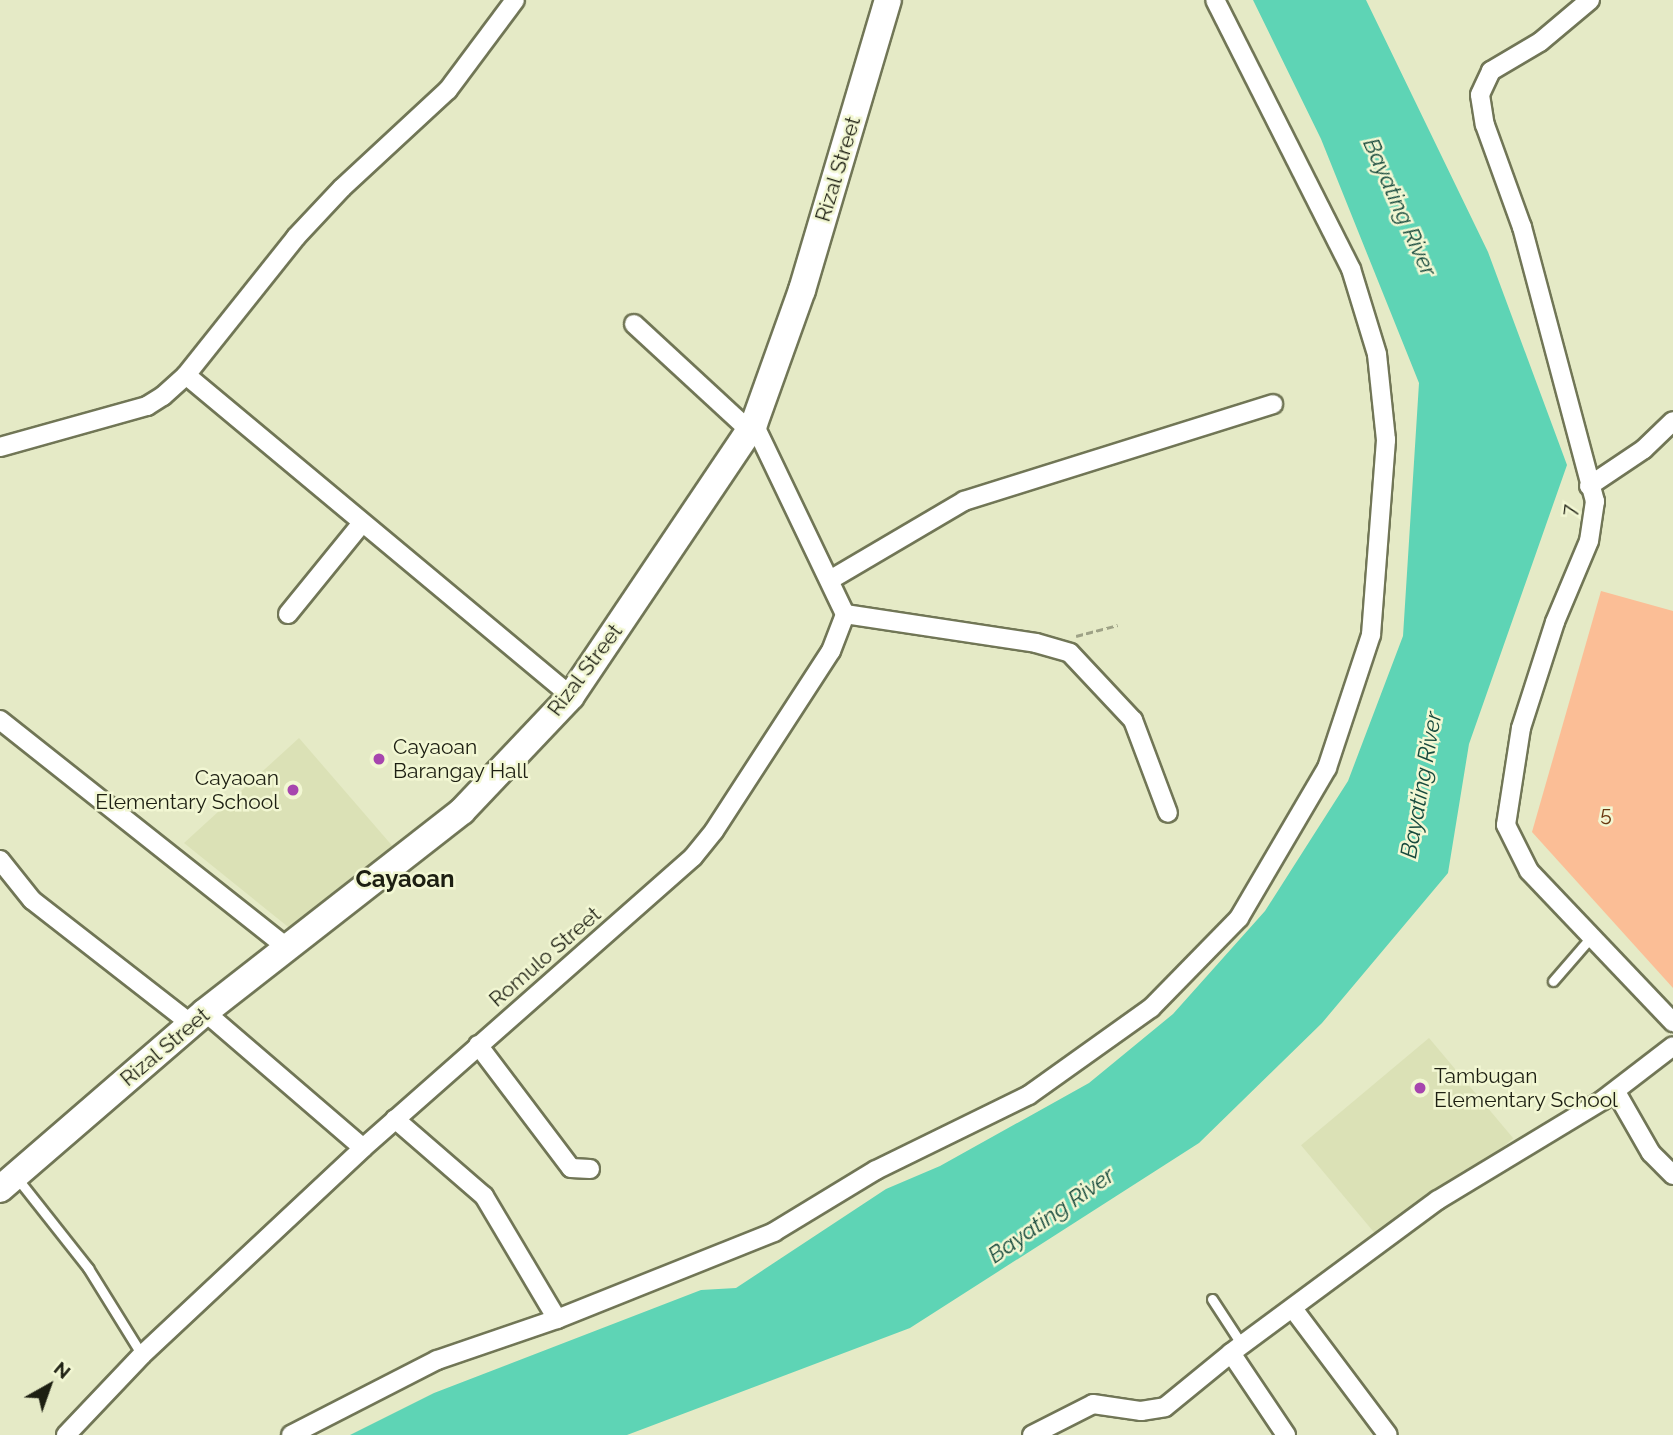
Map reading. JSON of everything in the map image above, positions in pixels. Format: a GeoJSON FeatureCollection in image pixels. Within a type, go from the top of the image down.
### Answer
{"type":"FeatureCollection","features":[{"type":"Feature","properties":{"kind":"street"},"geometry":{"type":"LineString","coordinates":[[0,447],[147,406],[186,375],[296,236],[342,187],[448,90],[515,0]]}},
{"type":"Feature","properties":{"kind":"street","name":"Rizal Street"},"geometry":{"type":"LineString","coordinates":[[7,1182],[198,1018],[290,950],[462,811],[571,696],[752,428],[802,290],[888,0]]}},
{"type":"Feature","properties":{"kind":"street"},"geometry":{"type":"LineString","coordinates":[[291,1435],[437,1360],[557,1320],[774,1232],[876,1170],[1029,1095],[1151,1008],[1239,918],[1327,768],[1371,635],[1386,440],[1377,354],[1351,269],[1215,0]]}},
{"type":"Feature","properties":{"kind":"street","name":"7"},"geometry":{"type":"LineString","coordinates":[[1590,0],[1526,52],[1492,71],[1480,95],[1485,125],[1522,227],[1570,418],[1582,441],[1589,486],[1595,501],[1589,541],[1555,622],[1521,728],[1506,825],[1529,871],[1673,1022]]}},
{"type":"Feature","properties":{"kind":"street"},"geometry":{"type":"LineString","coordinates":[[634,324],[752,428],[845,614],[1059,648],[1070,653],[1133,720],[1168,813]]}},
{"type":"Feature","properties":{"kind":"street"},"geometry":{"type":"LineString","coordinates":[[186,375],[571,696]]}},
{"type":"Feature","properties":{"kind":"street"},"geometry":{"type":"LineString","coordinates":[[830,580],[964,500],[1273,404]]}},
{"type":"Feature","properties":{"kind":"street"},"geometry":{"type":"LineString","coordinates":[[1589,486],[1644,449],[1673,421]]}},
{"type":"Feature","properties":{"kind":"street"},"geometry":{"type":"LineString","coordinates":[[288,614],[362,523]]}},
{"type":"Feature","properties":{"kind":"street","name":"Romulo Street"},"geometry":{"type":"LineString","coordinates":[[66,1435],[142,1355],[363,1148],[693,858],[831,651],[845,614]]}},
{"type":"Feature","properties":{"kind":"street"},"geometry":{"type":"LineString","coordinates":[[0,720],[290,950]]}},
{"type":"Feature","properties":{"kind":"street"},"geometry":{"type":"LineString","coordinates":[[0,860],[33,901],[198,1018],[363,1148]]}},
{"type":"Feature","properties":{"kind":"street"},"geometry":{"type":"LineString","coordinates":[[478,1045],[571,1168],[590,1168]]}},
{"type":"Feature","properties":{"kind":"street"},"geometry":{"type":"LineString","coordinates":[[1032,1435],[1093,1404],[1157,1411],[1236,1349],[1294,1310],[1438,1200],[1616,1092],[1673,1046]]}},
{"type":"Feature","properties":{"kind":"street"},"geometry":{"type":"LineString","coordinates":[[1616,1092],[1651,1153],[1673,1175]]}},
{"type":"Feature","properties":{"kind":"street"},"geometry":{"type":"LineString","coordinates":[[395,1119],[484,1196],[557,1320]]}},
{"type":"Feature","properties":{"kind":"street"},"geometry":{"type":"LineString","coordinates":[[1294,1310],[1388,1435]]}},
{"type":"Feature","properties":{"kind":"street"},"geometry":{"type":"LineString","coordinates":[[1236,1349],[1286,1435]]}},
{"type":"Feature","properties":{"kind":"lane"},"geometry":{"type":"LineString","coordinates":[[1553,981],[1592,936]]}},
{"type":"Feature","properties":{"kind":"lane"},"geometry":{"type":"LineString","coordinates":[[7,1182],[88,1268],[142,1355]]}},
{"type":"Feature","properties":{"kind":"lane"},"geometry":{"type":"LineString","coordinates":[[1212,1299],[1236,1349]]}},
{"type":"Feature","properties":{"kind":"path"},"geometry":{"type":"LineString","coordinates":[[1059,648],[1081,634],[1118,625]]}},
{"type":"Feature","properties":{"kind":"shaded area","name":"Cayaoan Elementary School"},"geometry":{"type":"Polygon","coordinates":[[[299,738],[395,849],[292,930],[184,843],[299,738]]]}},
{"type":"Feature","properties":{"kind":"shaded area","name":"Tambugan Elementary School"},"geometry":{"type":"Polygon","coordinates":[[[1429,1038],[1513,1138],[1385,1246],[1301,1145],[1429,1038]]]}},
{"type":"Feature","properties":{"kind":"green space","name":"5"},"geometry":{"type":"Polygon","coordinates":[[[1601,591],[1673,611],[1673,988],[1532,832],[1601,591]]]}},
{"type":"Feature","properties":{"kind":"water","name":"Bayating River"},"geometry":{"type":"Polygon","coordinates":[[[1253,0],[1366,0],[1488,252],[1567,465],[1469,744],[1448,873],[1322,1023],[1199,1143],[910,1328],[627,1435],[350,1435],[434,1393],[701,1290],[736,1288],[886,1189],[940,1166],[1089,1083],[1173,1014],[1265,911],[1348,781],[1403,636],[1419,383],[1321,139],[1253,0]]]}},
{"type":"Feature","properties":{"kind":"place","name":"Cayaoan Barangay Hall"},"geometry":{"type":"Point","coordinates":[379,759]}},
{"type":"Feature","properties":{"kind":"place","name":"Cayaoan Elementary School"},"geometry":{"type":"Point","coordinates":[293,790]}},
{"type":"Feature","properties":{"kind":"place","name":"Tambugan Elementary School"},"geometry":{"type":"Point","coordinates":[1420,1088]}},
{"type":"Feature","properties":{"kind":"district","name":"Cayaoan"},"geometry":{"type":"Point","coordinates":[405,879]}}]}
